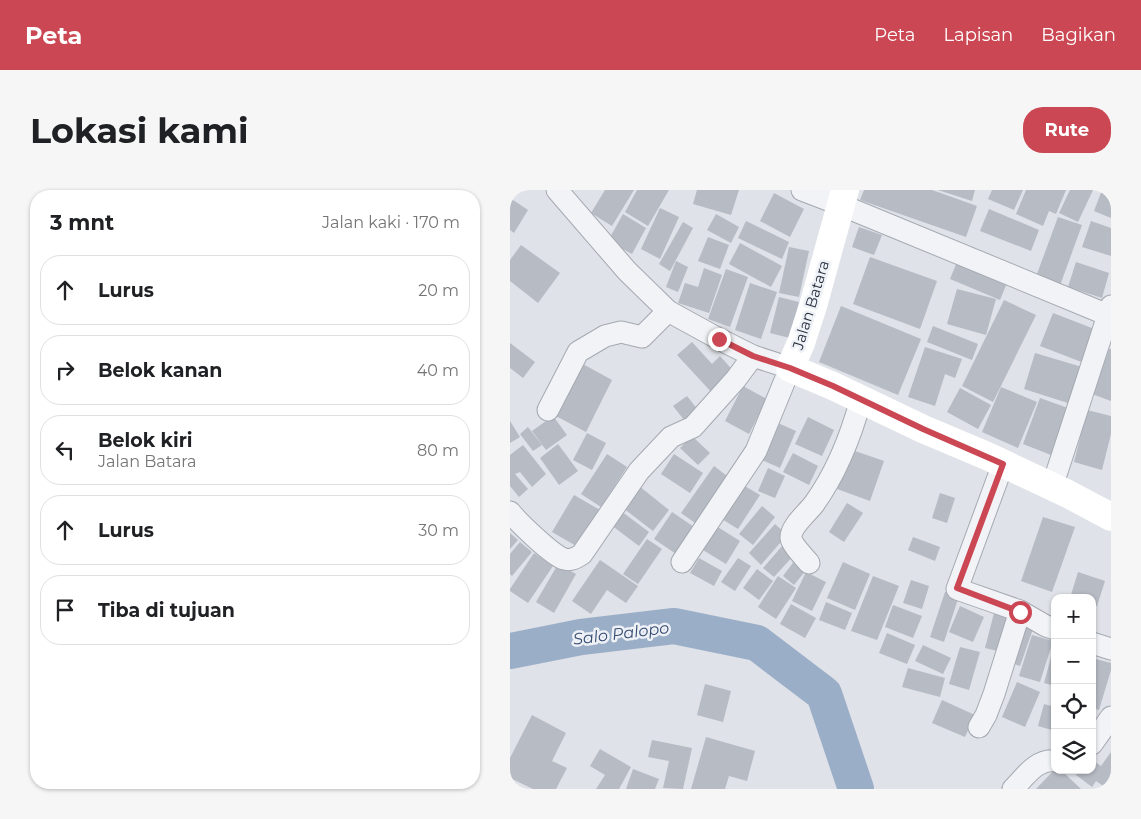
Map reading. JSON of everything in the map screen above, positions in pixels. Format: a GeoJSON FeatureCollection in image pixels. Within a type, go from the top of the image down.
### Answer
{"type":"FeatureCollection","features":[{"type":"Feature","properties":{"kind":"street"},"geometry":{"type":"LineString","coordinates":[[557,190],[627,272],[668,311],[753,356],[790,368],[756,451],[682,562]]}},
{"type":"Feature","properties":{"kind":"street"},"geometry":{"type":"LineString","coordinates":[[802,190],[843,197],[1109,311],[1052,487]]}},
{"type":"Feature","properties":{"kind":"street","name":"Jalan Batara"},"geometry":{"type":"LineString","coordinates":[[843,197],[802,342],[790,368],[1068,494],[1111,517]]}},
{"type":"Feature","properties":{"kind":"street"},"geometry":{"type":"LineString","coordinates":[[548,410],[578,352],[605,336],[620,332],[642,337],[668,311]]}},
{"type":"Feature","properties":{"kind":"street"},"geometry":{"type":"LineString","coordinates":[[510,512],[554,554],[565,560],[574,559],[582,554],[639,470],[671,437],[693,427],[730,386],[753,356]]}},
{"type":"Feature","properties":{"kind":"street"},"geometry":{"type":"LineString","coordinates":[[809,563],[793,543],[791,538],[792,532],[833,476],[846,446],[861,399]]}},
{"type":"Feature","properties":{"kind":"street"},"geometry":{"type":"LineString","coordinates":[[1003,464],[957,588],[1020,612],[1051,628]]}},
{"type":"Feature","properties":{"kind":"street"},"geometry":{"type":"LineString","coordinates":[[979,726],[986,715],[994,694],[1020,612]]}},
{"type":"Feature","properties":{"kind":"street"},"geometry":{"type":"LineString","coordinates":[[1096,644],[1111,649]]}},
{"type":"Feature","properties":{"kind":"street"},"geometry":{"type":"LineString","coordinates":[[1096,738],[1111,717]]}},
{"type":"Feature","properties":{"kind":"street"},"geometry":{"type":"LineString","coordinates":[[1013,789],[1033,768],[1041,762],[1051,760]]}},
{"type":"Feature","properties":{"kind":"building"},"geometry":{"type":"Polygon","coordinates":[[[605,190],[634,190],[612,226],[591,213],[605,190]]]}},
{"type":"Feature","properties":{"kind":"building"},"geometry":{"type":"Polygon","coordinates":[[[637,190],[669,190],[648,226],[625,212],[637,190]]]}},
{"type":"Feature","properties":{"kind":"building"},"geometry":{"type":"Polygon","coordinates":[[[697,190],[739,190],[731,215],[693,204],[697,190]]]}},
{"type":"Feature","properties":{"kind":"building"},"geometry":{"type":"Polygon","coordinates":[[[864,190],[932,190],[977,206],[966,237],[860,200],[864,190]]]}},
{"type":"Feature","properties":{"kind":"building"},"geometry":{"type":"Polygon","coordinates":[[[938,190],[975,190],[972,201],[938,190]]]}},
{"type":"Feature","properties":{"kind":"building"},"geometry":{"type":"Polygon","coordinates":[[[992,190],[1023,190],[1014,210],[988,199],[992,190]]]}},
{"type":"Feature","properties":{"kind":"building"},"geometry":{"type":"Polygon","coordinates":[[[1026,190],[1066,190],[1056,214],[1049,211],[1043,226],[1016,214],[1026,190]]]}},
{"type":"Feature","properties":{"kind":"building"},"geometry":{"type":"Polygon","coordinates":[[[1070,190],[1093,190],[1078,222],[1059,213],[1070,190]]]}},
{"type":"Feature","properties":{"kind":"building"},"geometry":{"type":"Polygon","coordinates":[[[1102,190],[1111,190],[1111,218],[1094,211],[1102,190]]]}},
{"type":"Feature","properties":{"kind":"building"},"geometry":{"type":"Polygon","coordinates":[[[774,193],[804,209],[790,237],[760,221],[774,193]]]}},
{"type":"Feature","properties":{"kind":"building"},"geometry":{"type":"Polygon","coordinates":[[[510,198],[528,210],[514,233],[510,230],[510,198]]]}},
{"type":"Feature","properties":{"kind":"building"},"geometry":{"type":"Polygon","coordinates":[[[660,208],[679,217],[660,259],[641,249],[660,208]]]}},
{"type":"Feature","properties":{"kind":"building"},"geometry":{"type":"Polygon","coordinates":[[[989,209],[1039,230],[1031,251],[980,231],[989,209]]]}},
{"type":"Feature","properties":{"kind":"building"},"geometry":{"type":"Polygon","coordinates":[[[623,214],[646,228],[632,254],[608,241],[623,214]]]}},
{"type":"Feature","properties":{"kind":"building"},"geometry":{"type":"Polygon","coordinates":[[[716,214],[739,227],[731,243],[707,230],[716,214]]]}},
{"type":"Feature","properties":{"kind":"building"},"geometry":{"type":"Polygon","coordinates":[[[1058,217],[1082,225],[1058,291],[1034,282],[1058,217]]]}},
{"type":"Feature","properties":{"kind":"building"},"geometry":{"type":"Polygon","coordinates":[[[746,221],[789,242],[782,259],[738,238],[746,221]]]}},
{"type":"Feature","properties":{"kind":"building"},"geometry":{"type":"Polygon","coordinates":[[[1091,221],[1111,228],[1111,256],[1082,247],[1091,221]]]}},
{"type":"Feature","properties":{"kind":"building"},"geometry":{"type":"Polygon","coordinates":[[[683,222],[693,228],[670,271],[659,264],[683,222]]]}},
{"type":"Feature","properties":{"kind":"building"},"geometry":{"type":"Polygon","coordinates":[[[859,227],[882,235],[874,255],[852,247],[859,227]]]}},
{"type":"Feature","properties":{"kind":"building"},"geometry":{"type":"Polygon","coordinates":[[[708,237],[729,245],[720,269],[698,261],[708,237]]]}},
{"type":"Feature","properties":{"kind":"building"},"geometry":{"type":"Polygon","coordinates":[[[740,243],[782,266],[771,287],[729,264],[740,243]]]}},
{"type":"Feature","properties":{"kind":"building"},"geometry":{"type":"Polygon","coordinates":[[[521,245],[560,273],[538,303],[510,281],[510,260],[521,245]]]}},
{"type":"Feature","properties":{"kind":"building"},"geometry":{"type":"Polygon","coordinates":[[[789,247],[809,251],[799,297],[779,293],[789,247]]]}},
{"type":"Feature","properties":{"kind":"building"},"geometry":{"type":"Polygon","coordinates":[[[870,257],[937,281],[920,329],[853,304],[870,257]]]}},
{"type":"Feature","properties":{"kind":"building"},"geometry":{"type":"Polygon","coordinates":[[[959,257],[1009,278],[1000,300],[950,279],[959,257]]]}},
{"type":"Feature","properties":{"kind":"building"},"geometry":{"type":"Polygon","coordinates":[[[676,261],[688,267],[678,292],[666,287],[676,261]]]}},
{"type":"Feature","properties":{"kind":"building"},"geometry":{"type":"Polygon","coordinates":[[[1076,262],[1109,273],[1102,298],[1068,287],[1076,262]]]}},
{"type":"Feature","properties":{"kind":"building"},"geometry":{"type":"Polygon","coordinates":[[[704,268],[722,275],[709,313],[678,303],[685,283],[698,287],[704,268]]]}},
{"type":"Feature","properties":{"kind":"building"},"geometry":{"type":"Polygon","coordinates":[[[726,269],[748,277],[730,327],[708,319],[726,269]]]}},
{"type":"Feature","properties":{"kind":"building"},"geometry":{"type":"Polygon","coordinates":[[[750,283],[777,292],[761,339],[735,330],[750,283]]]}},
{"type":"Feature","properties":{"kind":"building"},"geometry":{"type":"Polygon","coordinates":[[[957,289],[996,299],[986,335],[947,324],[957,289]]]}},
{"type":"Feature","properties":{"kind":"building"},"geometry":{"type":"Polygon","coordinates":[[[779,297],[799,302],[790,338],[770,333],[779,297]]]}},
{"type":"Feature","properties":{"kind":"building"},"geometry":{"type":"Polygon","coordinates":[[[1004,300],[1036,315],[993,402],[962,386],[1004,300]]]}},
{"type":"Feature","properties":{"kind":"building"},"geometry":{"type":"Polygon","coordinates":[[[841,306],[921,339],[898,395],[819,362],[841,306]]]}},
{"type":"Feature","properties":{"kind":"building"},"geometry":{"type":"Polygon","coordinates":[[[1053,313],[1097,330],[1084,363],[1040,346],[1053,313]]]}},
{"type":"Feature","properties":{"kind":"building"},"geometry":{"type":"Polygon","coordinates":[[[933,326],[978,344],[972,360],[927,342],[933,326]]]}},
{"type":"Feature","properties":{"kind":"building"},"geometry":{"type":"Polygon","coordinates":[[[692,342],[712,364],[720,356],[736,374],[714,395],[677,355],[692,342]]]}},
{"type":"Feature","properties":{"kind":"building"},"geometry":{"type":"Polygon","coordinates":[[[510,343],[535,362],[523,378],[510,368],[510,343]]]}},
{"type":"Feature","properties":{"kind":"building"},"geometry":{"type":"Polygon","coordinates":[[[925,347],[962,359],[955,378],[945,374],[935,406],[908,397],[925,347]]]}},
{"type":"Feature","properties":{"kind":"building"},"geometry":{"type":"Polygon","coordinates":[[[1109,349],[1111,349],[1111,401],[1092,394],[1109,349]]]}},
{"type":"Feature","properties":{"kind":"building"},"geometry":{"type":"Polygon","coordinates":[[[1035,353],[1082,367],[1071,404],[1024,389],[1035,353]]]}},
{"type":"Feature","properties":{"kind":"building"},"geometry":{"type":"Polygon","coordinates":[[[581,363],[612,380],[586,432],[554,415],[581,363]]]}},
{"type":"Feature","properties":{"kind":"building"},"geometry":{"type":"Polygon","coordinates":[[[743,386],[767,399],[749,434],[725,421],[743,386]]]}},
{"type":"Feature","properties":{"kind":"building"},"geometry":{"type":"Polygon","coordinates":[[[1001,387],[1037,402],[1018,448],[982,432],[1001,387]]]}},
{"type":"Feature","properties":{"kind":"building"},"geometry":{"type":"Polygon","coordinates":[[[960,388],[991,405],[978,429],[947,412],[960,388]]]}},
{"type":"Feature","properties":{"kind":"building"},"geometry":{"type":"Polygon","coordinates":[[[687,396],[702,415],[688,425],[673,406],[687,396]]]}},
{"type":"Feature","properties":{"kind":"building"},"geometry":{"type":"Polygon","coordinates":[[[1040,398],[1068,408],[1051,455],[1023,444],[1040,398]]]}},
{"type":"Feature","properties":{"kind":"building"},"geometry":{"type":"Polygon","coordinates":[[[1087,410],[1111,416],[1111,434],[1102,470],[1074,462],[1087,410]]]}},
{"type":"Feature","properties":{"kind":"building"},"geometry":{"type":"Polygon","coordinates":[[[553,416],[567,435],[546,450],[532,431],[553,416]]]}},
{"type":"Feature","properties":{"kind":"building"},"geometry":{"type":"Polygon","coordinates":[[[808,417],[834,430],[822,456],[795,444],[808,417]]]}},
{"type":"Feature","properties":{"kind":"building"},"geometry":{"type":"Polygon","coordinates":[[[510,421],[520,437],[510,443],[510,421]]]}},
{"type":"Feature","properties":{"kind":"building"},"geometry":{"type":"Polygon","coordinates":[[[778,423],[796,431],[780,468],[762,460],[778,423]]]}},
{"type":"Feature","properties":{"kind":"building"},"geometry":{"type":"Polygon","coordinates":[[[528,427],[542,445],[533,451],[520,434],[528,427]]]}},
{"type":"Feature","properties":{"kind":"building"},"geometry":{"type":"Polygon","coordinates":[[[587,433],[606,443],[592,470],[573,460],[587,433]]]}},
{"type":"Feature","properties":{"kind":"building"},"geometry":{"type":"Polygon","coordinates":[[[692,436],[710,453],[698,465],[680,448],[692,436]]]}},
{"type":"Feature","properties":{"kind":"building"},"geometry":{"type":"Polygon","coordinates":[[[558,444],[578,471],[559,485],[540,458],[558,444]]]}},
{"type":"Feature","properties":{"kind":"building"},"geometry":{"type":"Polygon","coordinates":[[[523,445],[546,474],[532,487],[520,472],[515,474],[528,489],[519,497],[510,486],[510,455],[523,445]]]}},
{"type":"Feature","properties":{"kind":"building"},"geometry":{"type":"Polygon","coordinates":[[[852,450],[884,461],[870,501],[837,489],[852,450]]]}},
{"type":"Feature","properties":{"kind":"building"},"geometry":{"type":"Polygon","coordinates":[[[793,453],[818,466],[809,485],[783,472],[793,453]]]}},
{"type":"Feature","properties":{"kind":"building"},"geometry":{"type":"Polygon","coordinates":[[[607,454],[627,467],[601,507],[581,494],[607,454]]]}},
{"type":"Feature","properties":{"kind":"building"},"geometry":{"type":"Polygon","coordinates":[[[674,454],[703,473],[690,493],[661,474],[674,454]]]}},
{"type":"Feature","properties":{"kind":"building"},"geometry":{"type":"Polygon","coordinates":[[[714,466],[731,479],[698,525],[681,513],[714,466]]]}},
{"type":"Feature","properties":{"kind":"building"},"geometry":{"type":"Polygon","coordinates":[[[768,468],[785,476],[775,498],[758,491],[768,468]]]}},
{"type":"Feature","properties":{"kind":"building"},"geometry":{"type":"Polygon","coordinates":[[[738,482],[760,495],[738,529],[717,516],[738,482]]]}},
{"type":"Feature","properties":{"kind":"building"},"geometry":{"type":"Polygon","coordinates":[[[639,486],[669,510],[653,531],[623,508],[639,486]]]}},
{"type":"Feature","properties":{"kind":"building"},"geometry":{"type":"Polygon","coordinates":[[[940,493],[955,498],[947,523],[932,518],[940,493]]]}},
{"type":"Feature","properties":{"kind":"building"},"geometry":{"type":"Polygon","coordinates":[[[574,495],[600,510],[578,547],[552,532],[574,495]]]}},
{"type":"Feature","properties":{"kind":"building"},"geometry":{"type":"Polygon","coordinates":[[[847,503],[863,513],[844,542],[829,532],[847,503]]]}},
{"type":"Feature","properties":{"kind":"building"},"geometry":{"type":"Polygon","coordinates":[[[762,506],[775,517],[753,545],[739,534],[762,506]]]}},
{"type":"Feature","properties":{"kind":"building"},"geometry":{"type":"Polygon","coordinates":[[[621,511],[649,532],[639,546],[611,525],[621,511]]]}},
{"type":"Feature","properties":{"kind":"building"},"geometry":{"type":"Polygon","coordinates":[[[672,512],[697,529],[679,556],[654,539],[672,512]]]}},
{"type":"Feature","properties":{"kind":"building"},"geometry":{"type":"Polygon","coordinates":[[[1043,517],[1075,527],[1052,592],[1021,581],[1043,517]]]}},
{"type":"Feature","properties":{"kind":"building"},"geometry":{"type":"Polygon","coordinates":[[[713,524],[740,541],[726,564],[698,547],[713,524]]]}},
{"type":"Feature","properties":{"kind":"building"},"geometry":{"type":"Polygon","coordinates":[[[775,524],[787,535],[761,565],[749,553],[775,524]]]}},
{"type":"Feature","properties":{"kind":"building"},"geometry":{"type":"Polygon","coordinates":[[[510,533],[518,540],[510,549],[510,533]]]}},
{"type":"Feature","properties":{"kind":"building"},"geometry":{"type":"Polygon","coordinates":[[[913,537],[940,547],[935,561],[908,550],[913,537]]]}},
{"type":"Feature","properties":{"kind":"building"},"geometry":{"type":"Polygon","coordinates":[[[647,539],[662,549],[638,584],[623,574],[647,539]]]}},
{"type":"Feature","properties":{"kind":"building"},"geometry":{"type":"Polygon","coordinates":[[[520,542],[532,552],[512,576],[510,574],[510,554],[520,542]]]}},
{"type":"Feature","properties":{"kind":"building"},"geometry":{"type":"Polygon","coordinates":[[[783,545],[795,554],[774,577],[763,568],[783,545]]]}},
{"type":"Feature","properties":{"kind":"building"},"geometry":{"type":"Polygon","coordinates":[[[534,553],[553,566],[528,603],[510,591],[510,589],[534,553]]]}},
{"type":"Feature","properties":{"kind":"building"},"geometry":{"type":"Polygon","coordinates":[[[699,558],[722,571],[714,586],[690,573],[699,558]]]}},
{"type":"Feature","properties":{"kind":"building"},"geometry":{"type":"Polygon","coordinates":[[[738,558],[751,566],[735,591],[721,582],[738,558]]]}},
{"type":"Feature","properties":{"kind":"building"},"geometry":{"type":"Polygon","coordinates":[[[600,560],[638,586],[626,603],[607,590],[591,614],[572,601],[600,560]]]}},
{"type":"Feature","properties":{"kind":"building"},"geometry":{"type":"Polygon","coordinates":[[[795,560],[807,569],[794,585],[783,576],[795,560]]]}},
{"type":"Feature","properties":{"kind":"building"},"geometry":{"type":"Polygon","coordinates":[[[843,562],[870,574],[855,610],[827,598],[843,562]]]}},
{"type":"Feature","properties":{"kind":"building"},"geometry":{"type":"Polygon","coordinates":[[[558,564],[576,574],[554,613],[536,602],[558,564]]]}},
{"type":"Feature","properties":{"kind":"building"},"geometry":{"type":"Polygon","coordinates":[[[757,569],[773,581],[759,600],[743,588],[757,569]]]}},
{"type":"Feature","properties":{"kind":"building"},"geometry":{"type":"Polygon","coordinates":[[[806,572],[826,582],[812,611],[792,601],[806,572]]]}},
{"type":"Feature","properties":{"kind":"building"},"geometry":{"type":"Polygon","coordinates":[[[1078,572],[1105,581],[1097,606],[1096,594],[1071,594],[1078,572]]]}},
{"type":"Feature","properties":{"kind":"building"},"geometry":{"type":"Polygon","coordinates":[[[778,576],[796,588],[776,619],[758,607],[778,576]]]}},
{"type":"Feature","properties":{"kind":"building"},"geometry":{"type":"Polygon","coordinates":[[[873,576],[899,586],[877,640],[851,631],[873,576]]]}},
{"type":"Feature","properties":{"kind":"building"},"geometry":{"type":"Polygon","coordinates":[[[911,580],[929,586],[922,609],[903,603],[911,580]]]}},
{"type":"Feature","properties":{"kind":"building"},"geometry":{"type":"Polygon","coordinates":[[[945,592],[959,596],[944,642],[930,637],[945,592]]]}},
{"type":"Feature","properties":{"kind":"building"},"geometry":{"type":"Polygon","coordinates":[[[826,602],[852,613],[845,630],[819,620],[826,602]]]}},
{"type":"Feature","properties":{"kind":"building"},"geometry":{"type":"Polygon","coordinates":[[[791,604],[816,618],[805,638],[780,624],[791,604]]]}},
{"type":"Feature","properties":{"kind":"building"},"geometry":{"type":"Polygon","coordinates":[[[893,605],[922,616],[913,638],[885,627],[893,605]]]}},
{"type":"Feature","properties":{"kind":"building"},"geometry":{"type":"Polygon","coordinates":[[[960,606],[984,617],[973,642],[949,632],[960,606]]]}},
{"type":"Feature","properties":{"kind":"building"},"geometry":{"type":"Polygon","coordinates":[[[995,609],[1012,613],[1002,652],[985,648],[995,609]]]}},
{"type":"Feature","properties":{"kind":"building"},"geometry":{"type":"Polygon","coordinates":[[[1021,625],[1033,629],[1020,666],[1008,662],[1021,625]]]}},
{"type":"Feature","properties":{"kind":"building"},"geometry":{"type":"Polygon","coordinates":[[[887,633],[915,645],[907,664],[879,653],[887,633]]]}},
{"type":"Feature","properties":{"kind":"building"},"geometry":{"type":"Polygon","coordinates":[[[1032,635],[1051,640],[1051,647],[1040,682],[1019,676],[1032,635]]]}},
{"type":"Feature","properties":{"kind":"building"},"geometry":{"type":"Polygon","coordinates":[[[923,645],[951,658],[943,674],[915,661],[923,645]]]}},
{"type":"Feature","properties":{"kind":"building"},"geometry":{"type":"Polygon","coordinates":[[[960,647],[980,652],[969,690],[949,684],[960,647]]]}},
{"type":"Feature","properties":{"kind":"building"},"geometry":{"type":"Polygon","coordinates":[[[1051,657],[1051,685],[1044,683],[1051,657]]]}},
{"type":"Feature","properties":{"kind":"building"},"geometry":{"type":"Polygon","coordinates":[[[1096,659],[1111,663],[1111,670],[1099,710],[1096,709],[1096,659]]]}},
{"type":"Feature","properties":{"kind":"building"},"geometry":{"type":"Polygon","coordinates":[[[908,668],[945,678],[940,697],[902,687],[908,668]]]}},
{"type":"Feature","properties":{"kind":"building"},"geometry":{"type":"Polygon","coordinates":[[[1017,682],[1040,692],[1025,727],[1002,717],[1017,682]]]}},
{"type":"Feature","properties":{"kind":"building"},"geometry":{"type":"Polygon","coordinates":[[[705,684],[731,691],[723,722],[697,715],[705,684]]]}},
{"type":"Feature","properties":{"kind":"building"},"geometry":{"type":"Polygon","coordinates":[[[942,700],[975,715],[965,737],[932,723],[942,700]]]}},
{"type":"Feature","properties":{"kind":"building"},"geometry":{"type":"Polygon","coordinates":[[[1044,704],[1051,706],[1051,730],[1038,726],[1044,704]]]}},
{"type":"Feature","properties":{"kind":"building"},"geometry":{"type":"Polygon","coordinates":[[[532,715],[566,733],[552,761],[567,768],[556,789],[533,789],[510,778],[510,758],[532,715]]]}},
{"type":"Feature","properties":{"kind":"building"},"geometry":{"type":"Polygon","coordinates":[[[706,737],[755,751],[747,781],[729,776],[725,789],[691,789],[706,737]]]}},
{"type":"Feature","properties":{"kind":"building"},"geometry":{"type":"Polygon","coordinates":[[[652,740],[692,748],[683,789],[663,788],[669,761],[648,757],[652,740]]]}},
{"type":"Feature","properties":{"kind":"building"},"geometry":{"type":"Polygon","coordinates":[[[600,749],[631,767],[619,789],[596,789],[605,775],[590,766],[600,749]]]}},
{"type":"Feature","properties":{"kind":"building"},"geometry":{"type":"Polygon","coordinates":[[[1111,752],[1111,781],[1106,788],[1096,781],[1092,787],[1076,775],[1096,774],[1096,763],[1101,766],[1111,752]]]}},
{"type":"Feature","properties":{"kind":"building"},"geometry":{"type":"Polygon","coordinates":[[[633,769],[659,779],[655,789],[626,789],[633,769]]]}},
{"type":"Feature","properties":{"kind":"building"},"geometry":{"type":"Polygon","coordinates":[[[1051,773],[1065,774],[1081,789],[1036,789],[1051,773]]]}},
{"type":"Feature","properties":{"kind":"waterway","name":"Salo Palopo"},"geometry":{"type":"LineString","coordinates":[[510,651],[581,637],[674,626],[757,643],[824,694],[856,789]]}},
{"type":"Feature","properties":{"kind":"route"},"geometry":{"type":"LineString","coordinates":[[719,339],[753,356],[790,368],[833,386],[923,429],[1003,464],[957,588],[1020,612]]}}]}
